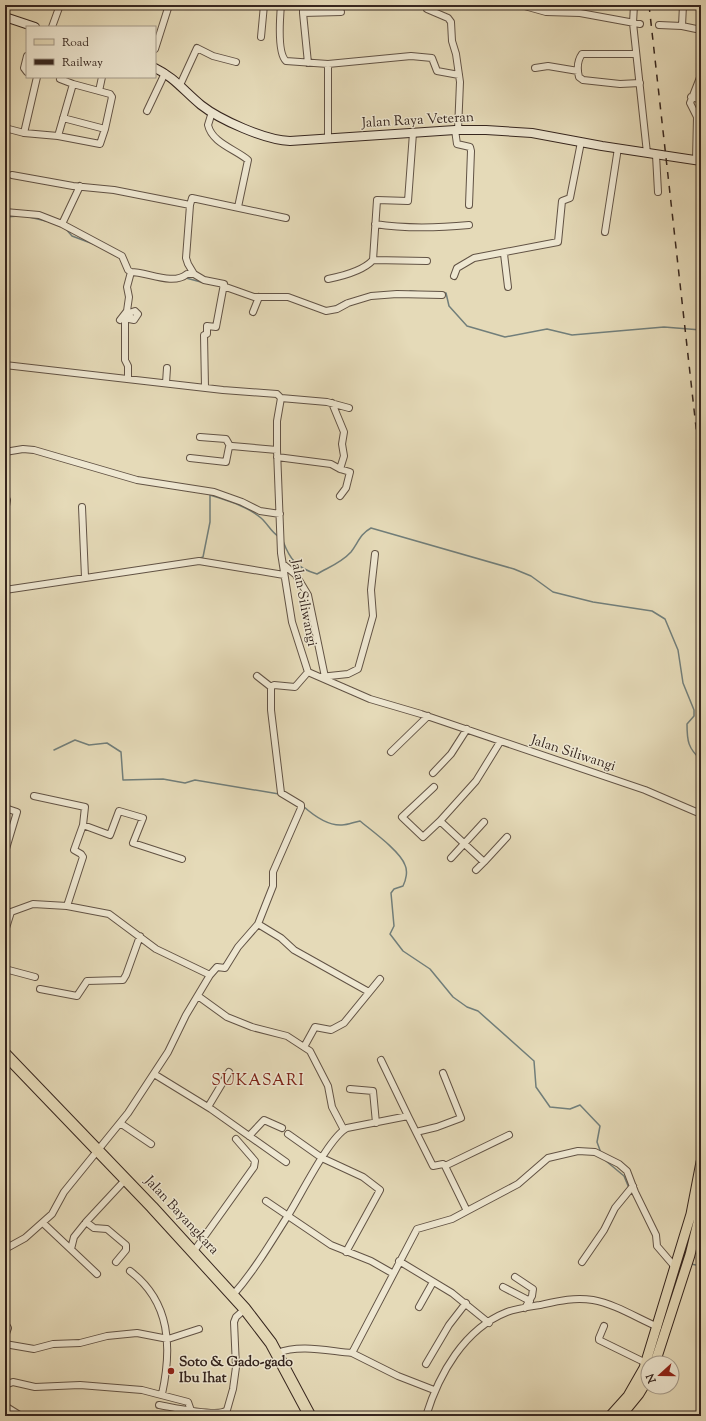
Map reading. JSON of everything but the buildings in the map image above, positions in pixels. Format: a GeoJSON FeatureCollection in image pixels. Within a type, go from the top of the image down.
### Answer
{"type":"FeatureCollection","features":[{"type":"Feature","properties":{"kind":"highway","name":"Jalan Bayangkara"},"geometry":{"type":"LineString","coordinates":[[5,1054],[194,1251],[245,1309],[277,1353],[310,1416]]}},
{"type":"Feature","properties":{"kind":"main road"},"geometry":{"type":"LineString","coordinates":[[653,1355],[658,1327],[691,1214],[701,1162]]}},
{"type":"Feature","properties":{"kind":"main road"},"geometry":{"type":"LineString","coordinates":[[654,1355],[690,1255],[701,1210]]}},
{"type":"Feature","properties":{"kind":"main road"},"geometry":{"type":"LineString","coordinates":[[610,1416],[640,1379]]}},
{"type":"Feature","properties":{"kind":"main road"},"geometry":{"type":"LineString","coordinates":[[621,1416],[640,1394]]}},
{"type":"Feature","properties":{"kind":"street"},"geometry":{"type":"LineString","coordinates":[[52,26],[60,5]]}},
{"type":"Feature","properties":{"kind":"street"},"geometry":{"type":"LineString","coordinates":[[156,46],[169,5]]}},
{"type":"Feature","properties":{"kind":"street"},"geometry":{"type":"LineString","coordinates":[[261,37],[264,5]]}},
{"type":"Feature","properties":{"kind":"street"},"geometry":{"type":"LineString","coordinates":[[281,5],[280,23],[282,57],[288,62],[328,64],[411,56],[432,58],[437,71],[459,75]]}},
{"type":"Feature","properties":{"kind":"street"},"geometry":{"type":"LineString","coordinates":[[303,5],[308,63]]}},
{"type":"Feature","properties":{"kind":"street"},"geometry":{"type":"LineString","coordinates":[[485,5],[496,5]]}},
{"type":"Feature","properties":{"kind":"street"},"geometry":{"type":"LineString","coordinates":[[522,5],[530,6],[546,12],[580,13],[640,24]]}},
{"type":"Feature","properties":{"kind":"street"},"geometry":{"type":"LineString","coordinates":[[634,5],[633,23],[636,54],[658,192]]}},
{"type":"Feature","properties":{"kind":"street"},"geometry":{"type":"LineString","coordinates":[[682,26],[683,5]]}},
{"type":"Feature","properties":{"kind":"street"},"geometry":{"type":"LineString","coordinates":[[427,9],[450,20],[460,89],[456,130],[457,144],[470,147],[471,150],[469,205]]}},
{"type":"Feature","properties":{"kind":"street"},"geometry":{"type":"LineString","coordinates":[[303,13],[341,12]]}},
{"type":"Feature","properties":{"kind":"street"},"geometry":{"type":"LineString","coordinates":[[5,17],[32,26]]}},
{"type":"Feature","properties":{"kind":"street"},"geometry":{"type":"LineString","coordinates":[[659,25],[682,26],[701,30]]}},
{"type":"Feature","properties":{"kind":"street"},"geometry":{"type":"LineString","coordinates":[[180,85],[197,48],[214,56],[236,62]]}},
{"type":"Feature","properties":{"kind":"street"},"geometry":{"type":"LineString","coordinates":[[636,54],[582,54],[576,71],[579,77],[583,80],[620,84],[640,83]]}},
{"type":"Feature","properties":{"kind":"street"},"geometry":{"type":"LineString","coordinates":[[26,60],[24,68],[26,71]]}},
{"type":"Feature","properties":{"kind":"street"},"geometry":{"type":"LineString","coordinates":[[328,64],[328,139]]}},
{"type":"Feature","properties":{"kind":"street"},"geometry":{"type":"LineString","coordinates":[[535,68],[548,66],[576,71]]}},
{"type":"Feature","properties":{"kind":"street","name":"Jalan Raya Veteran"},"geometry":{"type":"LineString","coordinates":[[156,68],[165,73],[212,112],[272,139],[290,141],[456,130],[532,133],[698,161]]}},
{"type":"Feature","properties":{"kind":"street"},"geometry":{"type":"LineString","coordinates":[[147,111],[165,73]]}},
{"type":"Feature","properties":{"kind":"street"},"geometry":{"type":"LineString","coordinates":[[698,161],[697,117],[690,106],[691,98],[701,75]]}},
{"type":"Feature","properties":{"kind":"street"},"geometry":{"type":"LineString","coordinates":[[24,133],[37,78]]}},
{"type":"Feature","properties":{"kind":"street"},"geometry":{"type":"LineString","coordinates":[[99,91],[102,78]]}},
{"type":"Feature","properties":{"kind":"street"},"geometry":{"type":"LineString","coordinates":[[5,128],[24,133],[58,136],[100,144],[112,97],[110,94],[60,79]]}},
{"type":"Feature","properties":{"kind":"street"},"geometry":{"type":"LineString","coordinates":[[58,136],[73,84]]}},
{"type":"Feature","properties":{"kind":"street"},"geometry":{"type":"LineString","coordinates":[[691,98],[701,100]]}},
{"type":"Feature","properties":{"kind":"street"},"geometry":{"type":"LineString","coordinates":[[212,112],[208,125],[212,133],[229,148],[248,160],[238,207]]}},
{"type":"Feature","properties":{"kind":"street"},"geometry":{"type":"LineString","coordinates":[[63,118],[105,129]]}},
{"type":"Feature","properties":{"kind":"street"},"geometry":{"type":"LineString","coordinates":[[328,279],[347,274],[369,264],[372,260],[377,200],[408,200],[413,133]]}},
{"type":"Feature","properties":{"kind":"street"},"geometry":{"type":"LineString","coordinates":[[454,276],[457,268],[474,258],[540,247],[558,241],[562,201],[570,198],[581,142]]}},
{"type":"Feature","properties":{"kind":"street"},"geometry":{"type":"LineString","coordinates":[[605,232],[618,148]]}},
{"type":"Feature","properties":{"kind":"street"},"geometry":{"type":"LineString","coordinates":[[12,175],[114,190],[190,205]]}},
{"type":"Feature","properties":{"kind":"street"},"geometry":{"type":"LineString","coordinates":[[62,224],[80,186]]}},
{"type":"Feature","properties":{"kind":"street"},"geometry":{"type":"LineString","coordinates":[[286,218],[193,198],[190,205],[186,258],[188,264],[194,274],[204,280],[224,285],[259,298],[288,297],[326,311],[337,309],[348,303],[371,296],[397,294],[442,295]]}},
{"type":"Feature","properties":{"kind":"street"},"geometry":{"type":"LineString","coordinates":[[5,212],[40,215],[62,224],[122,256],[128,270],[131,272],[140,272],[174,279],[182,278],[187,274],[194,274]]}},
{"type":"Feature","properties":{"kind":"street"},"geometry":{"type":"LineString","coordinates":[[375,224],[408,228],[446,227],[469,224]]}},
{"type":"Feature","properties":{"kind":"street"},"geometry":{"type":"LineString","coordinates":[[504,254],[508,287]]}},
{"type":"Feature","properties":{"kind":"street"},"geometry":{"type":"LineString","coordinates":[[372,260],[427,261]]}},
{"type":"Feature","properties":{"kind":"street"},"geometry":{"type":"LineString","coordinates":[[128,379],[128,366],[125,362],[124,344],[125,321],[128,314],[127,287],[131,272]]}},
{"type":"Feature","properties":{"kind":"street"},"geometry":{"type":"LineString","coordinates":[[205,387],[204,335],[207,334],[207,326],[216,327],[224,285]]}},
{"type":"Feature","properties":{"kind":"street"},"geometry":{"type":"LineString","coordinates":[[254,310],[259,298]]}},
{"type":"Feature","properties":{"kind":"street"},"geometry":{"type":"LineString","coordinates":[[120,320],[128,314]]}},
{"type":"Feature","properties":{"kind":"street"},"geometry":{"type":"LineString","coordinates":[[5,365],[166,383],[275,393],[281,398],[332,403],[349,408]]}},
{"type":"Feature","properties":{"kind":"street"},"geometry":{"type":"LineString","coordinates":[[166,383],[167,368]]}},
{"type":"Feature","properties":{"kind":"street","name":"Jalan Siliwangi"},"geometry":{"type":"LineString","coordinates":[[281,398],[277,421],[277,457],[284,576],[292,622],[304,667],[308,672],[323,677],[370,699],[428,716],[500,742],[645,790],[701,814]]}},
{"type":"Feature","properties":{"kind":"street"},"geometry":{"type":"LineString","coordinates":[[332,403],[344,432],[344,456],[340,469]]}},
{"type":"Feature","properties":{"kind":"street"},"geometry":{"type":"LineString","coordinates":[[190,458],[226,462],[230,446],[226,439],[200,437]]}},
{"type":"Feature","properties":{"kind":"street"},"geometry":{"type":"LineString","coordinates":[[230,446],[277,450]]}},
{"type":"Feature","properties":{"kind":"street"},"geometry":{"type":"LineString","coordinates":[[5,452],[30,449],[137,480],[214,492],[242,502],[260,511],[280,514]]}},
{"type":"Feature","properties":{"kind":"street"},"geometry":{"type":"LineString","coordinates":[[277,457],[331,464],[350,472],[346,488],[340,496]]}},
{"type":"Feature","properties":{"kind":"street"},"geometry":{"type":"LineString","coordinates":[[5,496],[7,500],[5,512]]}},
{"type":"Feature","properties":{"kind":"street"},"geometry":{"type":"LineString","coordinates":[[82,507],[85,577]]}},
{"type":"Feature","properties":{"kind":"street"},"geometry":{"type":"LineString","coordinates":[[283,564],[296,574],[308,595],[323,677],[354,672],[358,669],[373,616],[371,590],[375,554]]}},
{"type":"Feature","properties":{"kind":"street"},"geometry":{"type":"LineString","coordinates":[[5,590],[199,561],[284,576]]}},
{"type":"Feature","properties":{"kind":"street"},"geometry":{"type":"LineString","coordinates":[[271,687],[274,685],[295,687],[308,672]]}},
{"type":"Feature","properties":{"kind":"street"},"geometry":{"type":"LineString","coordinates":[[257,676],[271,687]]}},
{"type":"Feature","properties":{"kind":"street"},"geometry":{"type":"LineString","coordinates":[[5,1249],[25,1238],[52,1214],[64,1192],[120,1123],[154,1074],[210,975],[217,968],[225,968],[238,947],[258,924],[273,886],[273,872],[301,809],[301,805],[281,793],[271,710],[271,687]]}},
{"type":"Feature","properties":{"kind":"street"},"geometry":{"type":"LineString","coordinates":[[391,752],[428,716]]}},
{"type":"Feature","properties":{"kind":"street"},"geometry":{"type":"LineString","coordinates":[[433,774],[451,754],[467,729]]}},
{"type":"Feature","properties":{"kind":"street"},"geometry":{"type":"LineString","coordinates":[[434,787],[403,817],[423,837],[440,821],[476,781],[500,742]]}},
{"type":"Feature","properties":{"kind":"street"},"geometry":{"type":"LineString","coordinates":[[34,796],[85,807],[82,825],[74,850],[83,857],[66,906]]}},
{"type":"Feature","properties":{"kind":"street"},"geometry":{"type":"LineString","coordinates":[[5,808],[17,812],[5,852]]}},
{"type":"Feature","properties":{"kind":"street"},"geometry":{"type":"LineString","coordinates":[[82,825],[110,835],[119,811],[143,818],[133,843],[182,859]]}},
{"type":"Feature","properties":{"kind":"street"},"geometry":{"type":"LineString","coordinates":[[440,821],[484,862]]}},
{"type":"Feature","properties":{"kind":"street"},"geometry":{"type":"LineString","coordinates":[[451,858],[484,822]]}},
{"type":"Feature","properties":{"kind":"street"},"geometry":{"type":"LineString","coordinates":[[476,870],[507,837]]}},
{"type":"Feature","properties":{"kind":"street"},"geometry":{"type":"LineString","coordinates":[[5,930],[9,914],[25,906],[33,904],[66,906],[109,914],[156,949],[210,975]]}},
{"type":"Feature","properties":{"kind":"street"},"geometry":{"type":"LineString","coordinates":[[258,924],[281,938],[294,950],[369,992]]}},
{"type":"Feature","properties":{"kind":"street"},"geometry":{"type":"LineString","coordinates":[[40,989],[77,996],[87,981],[123,980],[140,936]]}},
{"type":"Feature","properties":{"kind":"street"},"geometry":{"type":"LineString","coordinates":[[5,970],[35,977]]}},
{"type":"Feature","properties":{"kind":"street"},"geometry":{"type":"LineString","coordinates":[[304,1047],[316,1027],[331,1030],[344,1023],[380,979]]}},
{"type":"Feature","properties":{"kind":"street"},"geometry":{"type":"LineString","coordinates":[[198,996],[227,1017],[252,1027],[287,1036],[310,1051],[330,1091],[334,1111],[344,1130]]}},
{"type":"Feature","properties":{"kind":"street"},"geometry":{"type":"LineString","coordinates":[[381,1060],[433,1166],[443,1164],[445,1166],[509,1135]]}},
{"type":"Feature","properties":{"kind":"street"},"geometry":{"type":"LineString","coordinates":[[208,1107],[229,1072]]}},
{"type":"Feature","properties":{"kind":"street"},"geometry":{"type":"LineString","coordinates":[[416,1132],[461,1118],[443,1073]]}},
{"type":"Feature","properties":{"kind":"street"},"geometry":{"type":"LineString","coordinates":[[154,1074],[208,1107],[286,1162]]}},
{"type":"Feature","properties":{"kind":"street"},"geometry":{"type":"LineString","coordinates":[[350,1089],[373,1091],[376,1124]]}},
{"type":"Feature","properties":{"kind":"street"},"geometry":{"type":"LineString","coordinates":[[233,1295],[249,1276],[288,1216],[322,1158],[339,1134],[344,1130],[408,1116]]}},
{"type":"Feature","properties":{"kind":"street"},"geometry":{"type":"LineString","coordinates":[[249,1136],[264,1120],[282,1128]]}},
{"type":"Feature","properties":{"kind":"street"},"geometry":{"type":"LineString","coordinates":[[120,1123],[150,1144]]}},
{"type":"Feature","properties":{"kind":"street"},"geometry":{"type":"LineString","coordinates":[[288,1134],[322,1158],[363,1177],[380,1190],[346,1252]]}},
{"type":"Feature","properties":{"kind":"street"},"geometry":{"type":"LineString","coordinates":[[194,1251],[254,1167],[254,1161],[236,1139]]}},
{"type":"Feature","properties":{"kind":"street"},"geometry":{"type":"LineString","coordinates":[[352,1353],[392,1273],[417,1229],[452,1219],[518,1184],[548,1158],[578,1151],[595,1152],[619,1164],[627,1171],[656,1235],[657,1246],[675,1267]]}},
{"type":"Feature","properties":{"kind":"street"},"geometry":{"type":"LineString","coordinates":[[445,1166],[467,1211]]}},
{"type":"Feature","properties":{"kind":"street"},"geometry":{"type":"LineString","coordinates":[[71,1249],[74,1237],[126,1179]]}},
{"type":"Feature","properties":{"kind":"street"},"geometry":{"type":"LineString","coordinates":[[582,1262],[604,1230],[615,1208],[633,1186]]}},
{"type":"Feature","properties":{"kind":"street"},"geometry":{"type":"LineString","coordinates":[[266,1201],[331,1246],[371,1261],[392,1273]]}},
{"type":"Feature","properties":{"kind":"street"},"geometry":{"type":"LineString","coordinates":[[86,1222],[94,1228],[107,1230],[126,1245],[126,1250],[116,1262]]}},
{"type":"Feature","properties":{"kind":"street"},"geometry":{"type":"LineString","coordinates":[[43,1223],[97,1274]]}},
{"type":"Feature","properties":{"kind":"street"},"geometry":{"type":"LineString","coordinates":[[399,1261],[466,1303],[489,1323]]}},
{"type":"Feature","properties":{"kind":"street"},"geometry":{"type":"LineString","coordinates":[[130,1271],[141,1280],[152,1293],[159,1308],[168,1338],[166,1378],[162,1394]]}},
{"type":"Feature","properties":{"kind":"street"},"geometry":{"type":"LineString","coordinates":[[515,1277],[532,1288],[530,1301],[525,1308]]}},
{"type":"Feature","properties":{"kind":"street"},"geometry":{"type":"LineString","coordinates":[[419,1307],[433,1282]]}},
{"type":"Feature","properties":{"kind":"street"},"geometry":{"type":"LineString","coordinates":[[503,1287],[530,1301]]}},
{"type":"Feature","properties":{"kind":"street"},"geometry":{"type":"LineString","coordinates":[[426,1416],[434,1390],[466,1341],[489,1323],[508,1312],[571,1298],[593,1300],[658,1327]]}},
{"type":"Feature","properties":{"kind":"street"},"geometry":{"type":"LineString","coordinates":[[426,1364],[449,1325],[466,1303]]}},
{"type":"Feature","properties":{"kind":"street"},"geometry":{"type":"LineString","coordinates":[[159,1405],[193,1413],[222,1412],[227,1410],[233,1388],[236,1367],[234,1322],[236,1317],[245,1309]]}},
{"type":"Feature","properties":{"kind":"street"},"geometry":{"type":"LineString","coordinates":[[5,1323],[8,1328],[5,1336]]}},
{"type":"Feature","properties":{"kind":"street"},"geometry":{"type":"LineString","coordinates":[[604,1326],[599,1338],[600,1340],[640,1358]]}},
{"type":"Feature","properties":{"kind":"street"},"geometry":{"type":"LineString","coordinates":[[5,1344],[34,1349],[53,1344],[80,1343],[107,1336],[137,1333],[168,1338],[199,1329]]}},
{"type":"Feature","properties":{"kind":"street"},"geometry":{"type":"LineString","coordinates":[[277,1353],[284,1350],[301,1348],[352,1353],[398,1376],[434,1390]]}},
{"type":"Feature","properties":{"kind":"street"},"geometry":{"type":"LineString","coordinates":[[5,1385],[13,1382],[35,1387],[80,1385],[142,1390],[188,1402],[193,1413]]}},
{"type":"Feature","properties":{"kind":"street"},"geometry":{"type":"LineString","coordinates":[[5,1406],[21,1416]]}},
{"type":"Feature","properties":{"kind":"waterway"},"geometry":{"type":"LineString","coordinates":[[5,217],[19,216]]}},
{"type":"Feature","properties":{"kind":"waterway"},"geometry":{"type":"LineString","coordinates":[[29,217],[46,221]]}},
{"type":"Feature","properties":{"kind":"waterway"},"geometry":{"type":"LineString","coordinates":[[65,228],[72,236],[96,245]]}},
{"type":"Feature","properties":{"kind":"waterway"},"geometry":{"type":"LineString","coordinates":[[186,278],[201,282]]}},
{"type":"Feature","properties":{"kind":"waterway"},"geometry":{"type":"LineString","coordinates":[[410,291],[420,292]]}},
{"type":"Feature","properties":{"kind":"waterway"},"geometry":{"type":"LineString","coordinates":[[444,293],[446,293],[449,306],[467,326],[505,337],[547,329],[572,335],[664,327],[701,330]]}},
{"type":"Feature","properties":{"kind":"waterway"},"geometry":{"type":"LineString","coordinates":[[269,294],[277,294]]}},
{"type":"Feature","properties":{"kind":"waterway"},"geometry":{"type":"LineString","coordinates":[[334,307],[345,301]]}},
{"type":"Feature","properties":{"kind":"waterway"},"geometry":{"type":"LineString","coordinates":[[200,558],[203,557],[210,522],[210,495],[250,510],[261,518],[278,536]]}},
{"type":"Feature","properties":{"kind":"waterway"},"geometry":{"type":"LineString","coordinates":[[283,541],[288,553],[299,566],[317,574],[347,556],[367,530],[371,528],[514,569],[531,576],[553,592],[593,602],[652,611],[665,619],[678,650],[683,683],[694,710],[694,716],[687,724],[688,740],[693,752],[701,760]]}},
{"type":"Feature","properties":{"kind":"waterway"},"geometry":{"type":"LineString","coordinates":[[54,750],[75,740],[89,745],[107,743],[121,752],[123,780],[163,779],[185,783],[195,780],[279,794]]}},
{"type":"Feature","properties":{"kind":"waterway"},"geometry":{"type":"LineString","coordinates":[[303,806],[316,816],[331,824],[344,825],[360,821],[398,854],[405,865],[406,876],[403,886],[394,889],[391,893],[394,926],[390,934],[403,951],[430,969],[453,997],[467,1007],[478,1011],[534,1061],[536,1087],[550,1107],[570,1109],[580,1105],[600,1126],[597,1142],[601,1153]]}},
{"type":"Feature","properties":{"kind":"waterway"},"geometry":{"type":"LineString","coordinates":[[606,1161],[624,1176],[629,1188]]}},
{"type":"Feature","properties":{"kind":"waterway"},"geometry":{"type":"LineString","coordinates":[[631,1191],[636,1200]]}},
{"type":"Feature","properties":{"kind":"waterway"},"geometry":{"type":"LineString","coordinates":[[691,1264],[701,1266]]}},
{"type":"Feature","properties":{"kind":"railway"},"geometry":{"type":"LineString","coordinates":[[649,5],[701,472]]}},
{"type":"Feature","properties":{"kind":"place","name":"Soto & Gado-gado Ibu Ihat"},"geometry":{"type":"Point","coordinates":[171,1371]}},
{"type":"Feature","properties":{"kind":"district","name":"SUKASARI"},"geometry":{"type":"Point","coordinates":[258,1081]}}]}
